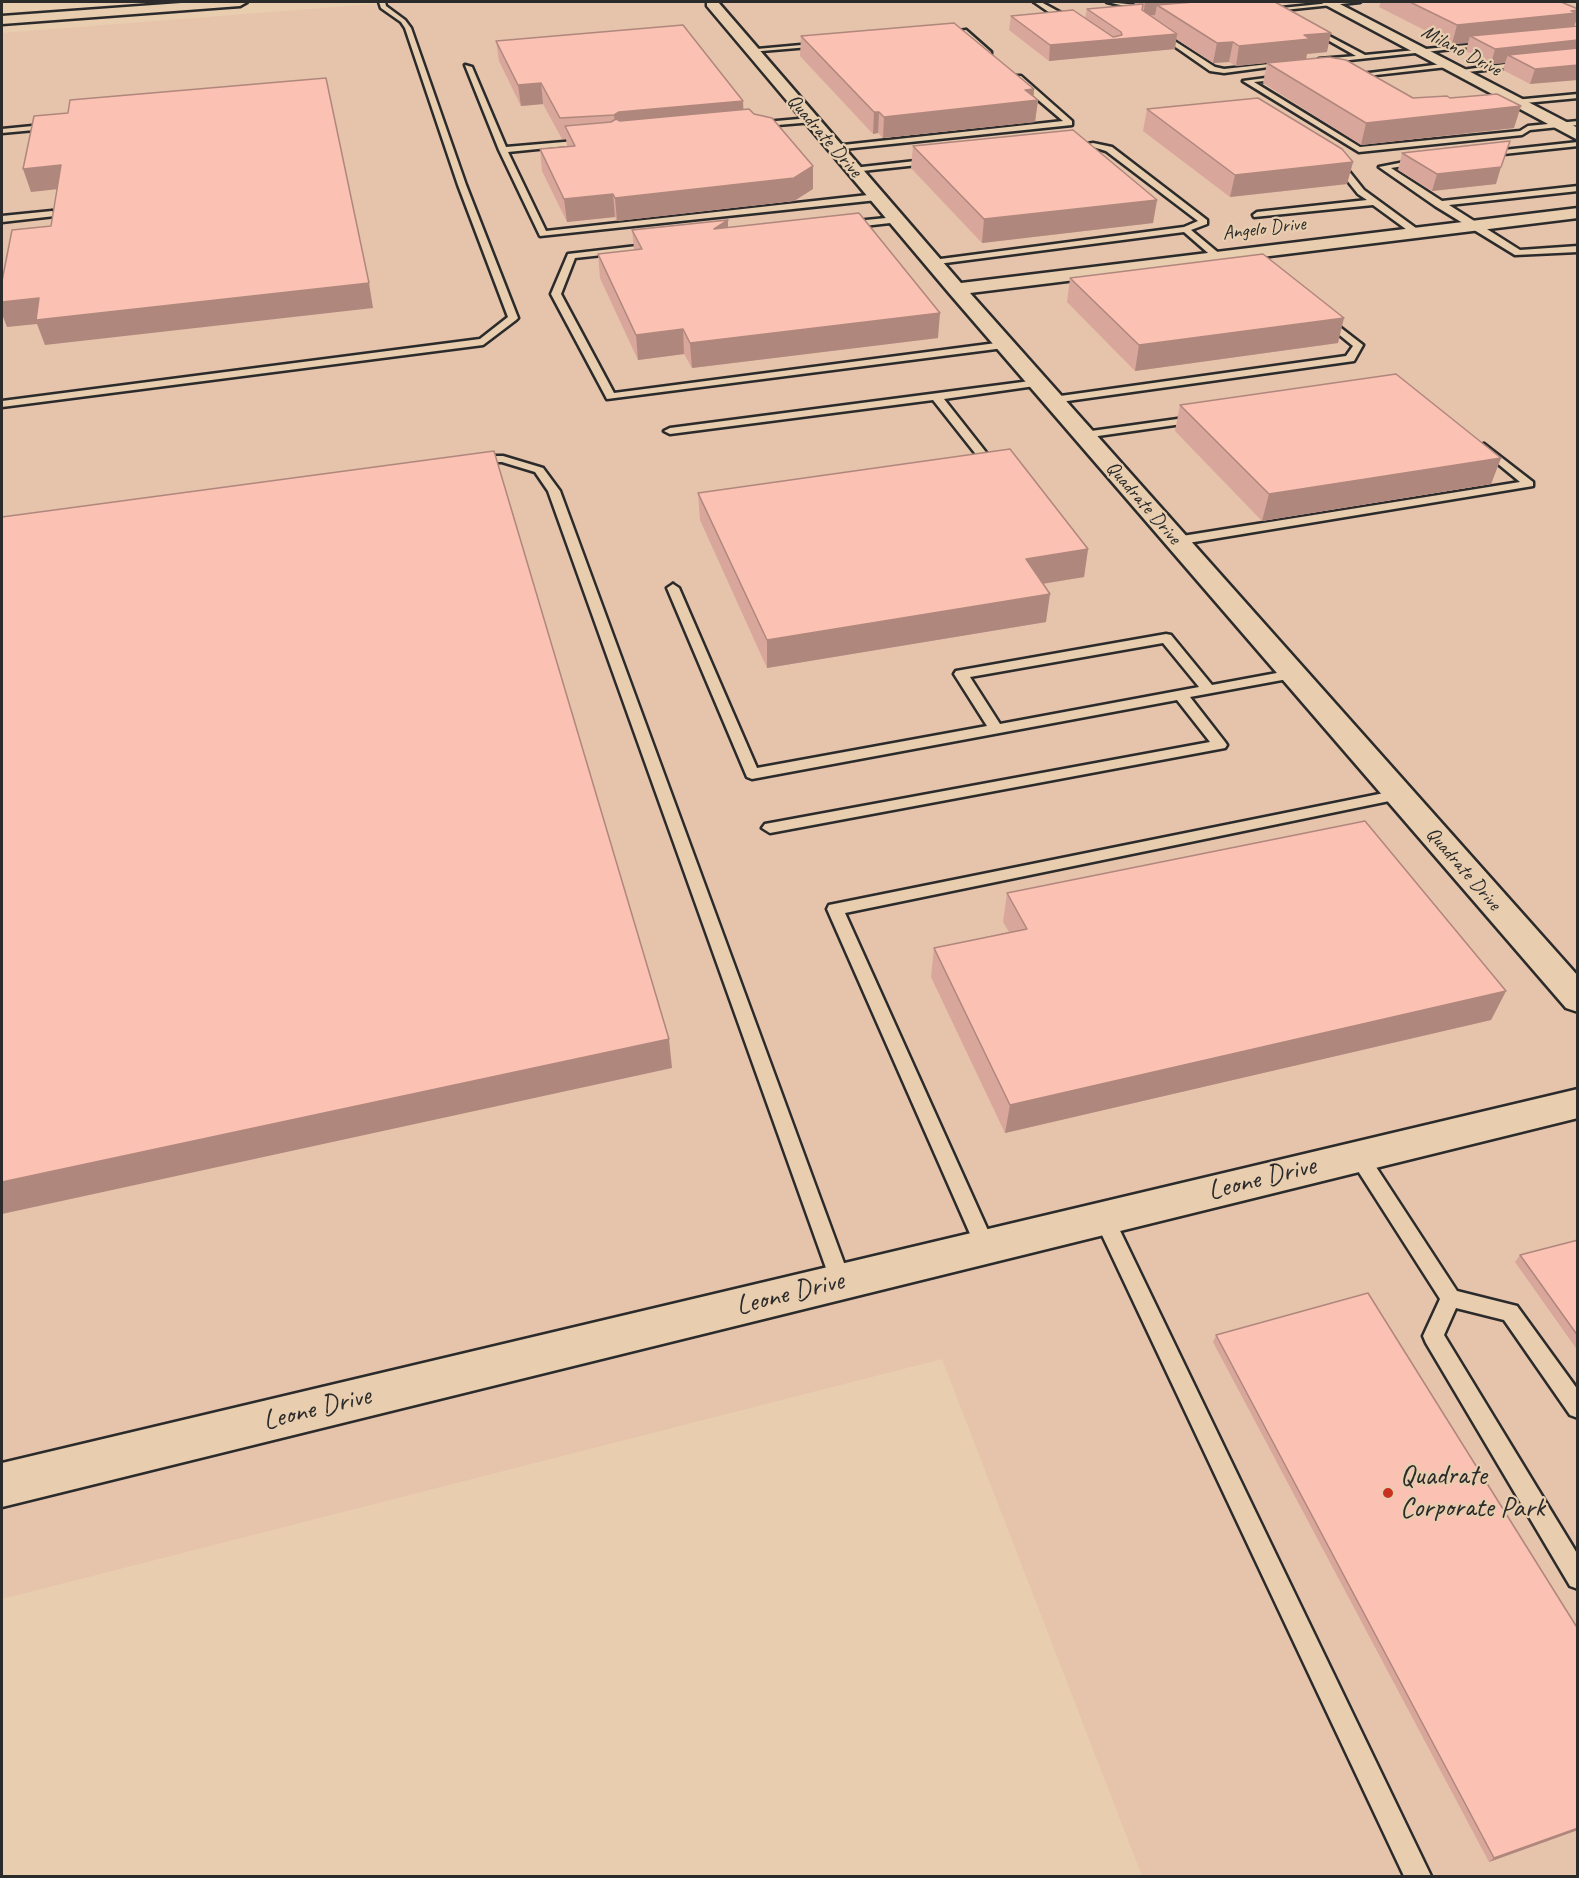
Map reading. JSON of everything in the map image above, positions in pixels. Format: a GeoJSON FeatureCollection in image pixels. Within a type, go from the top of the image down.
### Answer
{"type":"FeatureCollection","features":[{"type":"Feature","properties":{"kind":"street"},"geometry":{"type":"LineString","coordinates":[[2,20],[240,2]]}},
{"type":"Feature","properties":{"kind":"street","name":"Quadrate Drive"},"geometry":{"type":"LineString","coordinates":[[711,2],[1004,345],[1578,999]]}},
{"type":"Feature","properties":{"kind":"street","name":"Milano Drive"},"geometry":{"type":"LineString","coordinates":[[1328,2],[1578,135]]}},
{"type":"Feature","properties":{"kind":"street","name":"Angelo Drive"},"geometry":{"type":"LineString","coordinates":[[956,289],[1218,257],[1250,257],[1578,213]]}},
{"type":"Feature","properties":{"kind":"street","name":"Leone Drive"},"geometry":{"type":"LineString","coordinates":[[2,1485],[1578,1103]]}},
{"type":"Feature","properties":{"kind":"lane"},"geometry":{"type":"LineString","coordinates":[[2,404],[483,342],[513,318],[462,185],[408,28],[403,21],[383,7],[382,2]]}},
{"type":"Feature","properties":{"kind":"lane"},"geometry":{"type":"LineString","coordinates":[[1037,2],[1082,27]]}},
{"type":"Feature","properties":{"kind":"lane"},"geometry":{"type":"LineString","coordinates":[[1110,2],[1138,7],[1195,2]]}},
{"type":"Feature","properties":{"kind":"lane"},"geometry":{"type":"LineString","coordinates":[[1254,10],[1328,2],[1357,2]]}},
{"type":"Feature","properties":{"kind":"lane"},"geometry":{"type":"LineString","coordinates":[[1276,9],[1286,14]]}},
{"type":"Feature","properties":{"kind":"lane"},"geometry":{"type":"LineString","coordinates":[[1144,23],[1213,69],[1294,64]]}},
{"type":"Feature","properties":{"kind":"lane"},"geometry":{"type":"LineString","coordinates":[[1306,25],[1364,57]]}},
{"type":"Feature","properties":{"kind":"lane"},"geometry":{"type":"LineString","coordinates":[[929,34],[964,31],[999,62]]}},
{"type":"Feature","properties":{"kind":"lane"},"geometry":{"type":"LineString","coordinates":[[750,50],[833,43]]}},
{"type":"Feature","properties":{"kind":"lane"},"geometry":{"type":"LineString","coordinates":[[1317,62],[1499,43]]}},
{"type":"Feature","properties":{"kind":"lane"},"geometry":{"type":"LineString","coordinates":[[1364,87],[1342,76],[1537,62]]}},
{"type":"Feature","properties":{"kind":"lane"},"geometry":{"type":"LineString","coordinates":[[468,67],[503,150],[543,234],[877,197]]}},
{"type":"Feature","properties":{"kind":"lane"},"geometry":{"type":"LineString","coordinates":[[834,147],[1069,123],[1008,69]]}},
{"type":"Feature","properties":{"kind":"lane"},"geometry":{"type":"LineString","coordinates":[[1291,77],[1247,81],[1359,150],[1522,133],[1528,128],[1578,123]]}},
{"type":"Feature","properties":{"kind":"lane"},"geometry":{"type":"LineString","coordinates":[[1494,104],[1578,96]]}},
{"type":"Feature","properties":{"kind":"lane"},"geometry":{"type":"LineString","coordinates":[[739,127],[810,120]]}},
{"type":"Feature","properties":{"kind":"lane"},"geometry":{"type":"LineString","coordinates":[[2,131],[63,125]]}},
{"type":"Feature","properties":{"kind":"lane"},"geometry":{"type":"LineString","coordinates":[[503,150],[601,140]]}},
{"type":"Feature","properties":{"kind":"lane"},"geometry":{"type":"LineString","coordinates":[[1477,155],[1578,144]]}},
{"type":"Feature","properties":{"kind":"lane"},"geometry":{"type":"LineString","coordinates":[[933,263],[1186,229],[1204,222],[1109,149],[1093,145],[1059,149]]}},
{"type":"Feature","properties":{"kind":"lane"},"geometry":{"type":"LineString","coordinates":[[1321,155],[1341,167],[1361,192],[1417,233]]}},
{"type":"Feature","properties":{"kind":"lane"},"geometry":{"type":"LineString","coordinates":[[853,170],[945,160]]}},
{"type":"Feature","properties":{"kind":"lane"},"geometry":{"type":"LineString","coordinates":[[1431,160],[1383,167],[1518,253],[1578,249]]}},
{"type":"Feature","properties":{"kind":"lane"},"geometry":{"type":"LineString","coordinates":[[1438,204],[1578,188]]}},
{"type":"Feature","properties":{"kind":"lane"},"geometry":{"type":"LineString","coordinates":[[1257,215],[1374,202]]}},
{"type":"Feature","properties":{"kind":"lane"},"geometry":{"type":"LineString","coordinates":[[2,219],[52,214]]}},
{"type":"Feature","properties":{"kind":"lane"},"geometry":{"type":"LineString","coordinates":[[838,226],[896,220]]}},
{"type":"Feature","properties":{"kind":"lane"},"geometry":{"type":"LineString","coordinates":[[1186,229],[1190,235],[1218,257]]}},
{"type":"Feature","properties":{"kind":"lane"},"geometry":{"type":"LineString","coordinates":[[664,246],[571,256],[556,294],[611,398],[1004,345]]}},
{"type":"Feature","properties":{"kind":"lane"},"geometry":{"type":"LineString","coordinates":[[670,430],[936,396],[1045,391],[1350,359],[1359,345],[1315,310]]}},
{"type":"Feature","properties":{"kind":"lane"},"geometry":{"type":"LineString","coordinates":[[936,396],[990,465]]}},
{"type":"Feature","properties":{"kind":"lane"},"geometry":{"type":"LineString","coordinates":[[1084,435],[1214,417]]}},
{"type":"Feature","properties":{"kind":"lane"},"geometry":{"type":"LineString","coordinates":[[1176,541],[1529,484],[1476,440]]}},
{"type":"Feature","properties":{"kind":"lane"},"geometry":{"type":"LineString","coordinates":[[462,459],[503,459],[539,470],[555,490],[841,1282]]}},
{"type":"Feature","properties":{"kind":"lane"},"geometry":{"type":"LineString","coordinates":[[673,588],[752,774],[1293,674]]}},
{"type":"Feature","properties":{"kind":"lane"},"geometry":{"type":"LineString","coordinates":[[996,729],[960,674],[1166,638],[1209,690]]}},
{"type":"Feature","properties":{"kind":"lane"},"geometry":{"type":"LineString","coordinates":[[770,828],[1220,745],[1181,695]]}},
{"type":"Feature","properties":{"kind":"lane"},"geometry":{"type":"LineString","coordinates":[[985,1246],[835,909],[1399,795]]}},
{"type":"Feature","properties":{"kind":"lane"},"geometry":{"type":"LineString","coordinates":[[1358,1155],[1452,1298],[1510,1311],[1578,1408]]}},
{"type":"Feature","properties":{"kind":"lane"},"geometry":{"type":"LineString","coordinates":[[1104,1218],[1418,1876]]}},
{"type":"Feature","properties":{"kind":"lane"},"geometry":{"type":"LineString","coordinates":[[1452,1298],[1433,1336],[1578,1578]]}},
{"type":"Feature","properties":{"kind":"shaded area","name":"Quadrate Corporate Park"},"geometry":{"type":"Polygon","coordinates":[[[401,2],[1577,2],[1577,1876],[1142,1876],[942,1359],[2,1599],[2,33],[401,2]]]}},
{"type":"Feature","properties":{"kind":"building"},"geometry":{"type":"Polygon","coordinates":[[[1194,2],[1275,2],[1331,33],[1304,35],[1310,39],[1239,46],[1233,42],[1217,43],[1157,5],[1194,2]]]}},
{"type":"Feature","properties":{"kind":"building"},"geometry":{"type":"Polygon","coordinates":[[[1410,2],[1561,2],[1578,10],[1571,11],[1577,13],[1457,25],[1410,2]]]}},
{"type":"Feature","properties":{"kind":"building"},"geometry":{"type":"Polygon","coordinates":[[[1143,4],[1142,10],[1177,34],[1050,45],[1011,16],[1073,10],[1113,37],[1122,35],[1121,32],[1087,9],[1143,4]]]}},
{"type":"Feature","properties":{"kind":"building"},"geometry":{"type":"Polygon","coordinates":[[[954,23],[1034,89],[1025,90],[1038,100],[884,117],[879,112],[874,112],[801,36],[954,23]]]}},
{"type":"Feature","properties":{"kind":"building"},"geometry":{"type":"Polygon","coordinates":[[[683,25],[743,101],[619,112],[614,115],[560,118],[541,83],[518,85],[496,41],[683,25]]]}},
{"type":"Feature","properties":{"kind":"building"},"geometry":{"type":"Polygon","coordinates":[[[1578,26],[1578,40],[1495,49],[1470,36],[1578,26]]]}},
{"type":"Feature","properties":{"kind":"building"},"geometry":{"type":"Polygon","coordinates":[[[1578,48],[1578,65],[1535,69],[1508,55],[1578,48]]]}},
{"type":"Feature","properties":{"kind":"building"},"geometry":{"type":"Polygon","coordinates":[[[1329,57],[1346,60],[1413,98],[1497,94],[1521,106],[1366,123],[1267,63],[1329,57]]]}},
{"type":"Feature","properties":{"kind":"building"},"geometry":{"type":"Polygon","coordinates":[[[326,78],[369,283],[36,320],[39,298],[2,302],[2,281],[12,230],[51,226],[61,165],[23,169],[34,116],[68,113],[70,100],[326,78]]]}},
{"type":"Feature","properties":{"kind":"building"},"geometry":{"type":"Polygon","coordinates":[[[1258,98],[1342,149],[1353,162],[1235,175],[1147,109],[1258,98]]]}},
{"type":"Feature","properties":{"kind":"building"},"geometry":{"type":"Polygon","coordinates":[[[749,109],[754,114],[772,118],[813,166],[794,178],[615,198],[613,194],[564,199],[540,149],[575,146],[565,126],[611,122],[616,119],[620,121],[749,109]]]}},
{"type":"Feature","properties":{"kind":"building"},"geometry":{"type":"Polygon","coordinates":[[[1073,130],[1157,200],[984,219],[913,146],[1073,130]]]}},
{"type":"Feature","properties":{"kind":"building"},"geometry":{"type":"Polygon","coordinates":[[[1510,141],[1501,167],[1437,174],[1402,153],[1510,141]]]}},
{"type":"Feature","properties":{"kind":"building"},"geometry":{"type":"Polygon","coordinates":[[[859,213],[940,313],[690,343],[683,329],[636,335],[598,254],[642,249],[632,230],[728,220],[714,229],[859,213]]]}},
{"type":"Feature","properties":{"kind":"building"},"geometry":{"type":"Polygon","coordinates":[[[1263,254],[1344,318],[1139,345],[1070,278],[1263,254]]]}},
{"type":"Feature","properties":{"kind":"building"},"geometry":{"type":"Polygon","coordinates":[[[1396,374],[1501,458],[1269,494],[1180,405],[1396,374]]]}},
{"type":"Feature","properties":{"kind":"building"},"geometry":{"type":"Polygon","coordinates":[[[1010,449],[1088,549],[1026,559],[1050,594],[767,640],[698,493],[1010,449]]]}},
{"type":"Feature","properties":{"kind":"building"},"geometry":{"type":"Polygon","coordinates":[[[494,451],[669,1039],[2,1182],[2,517],[494,451]]]}},
{"type":"Feature","properties":{"kind":"building"},"geometry":{"type":"Polygon","coordinates":[[[1365,821],[1506,991],[1010,1105],[934,948],[1027,929],[1007,893],[1365,821]]]}},
{"type":"Feature","properties":{"kind":"building"},"geometry":{"type":"Polygon","coordinates":[[[1578,1240],[1578,1336],[1520,1255],[1578,1240]]]}},
{"type":"Feature","properties":{"kind":"building","name":"Quadrate Corporate Park"},"geometry":{"type":"Polygon","coordinates":[[[1368,1293],[1578,1629],[1578,1828],[1494,1858],[1216,1335],[1368,1293]]]}},
{"type":"Feature","properties":{"kind":"place","name":"Quadrate Corporate Park"},"geometry":{"type":"Point","coordinates":[1388,1493]}}]}
